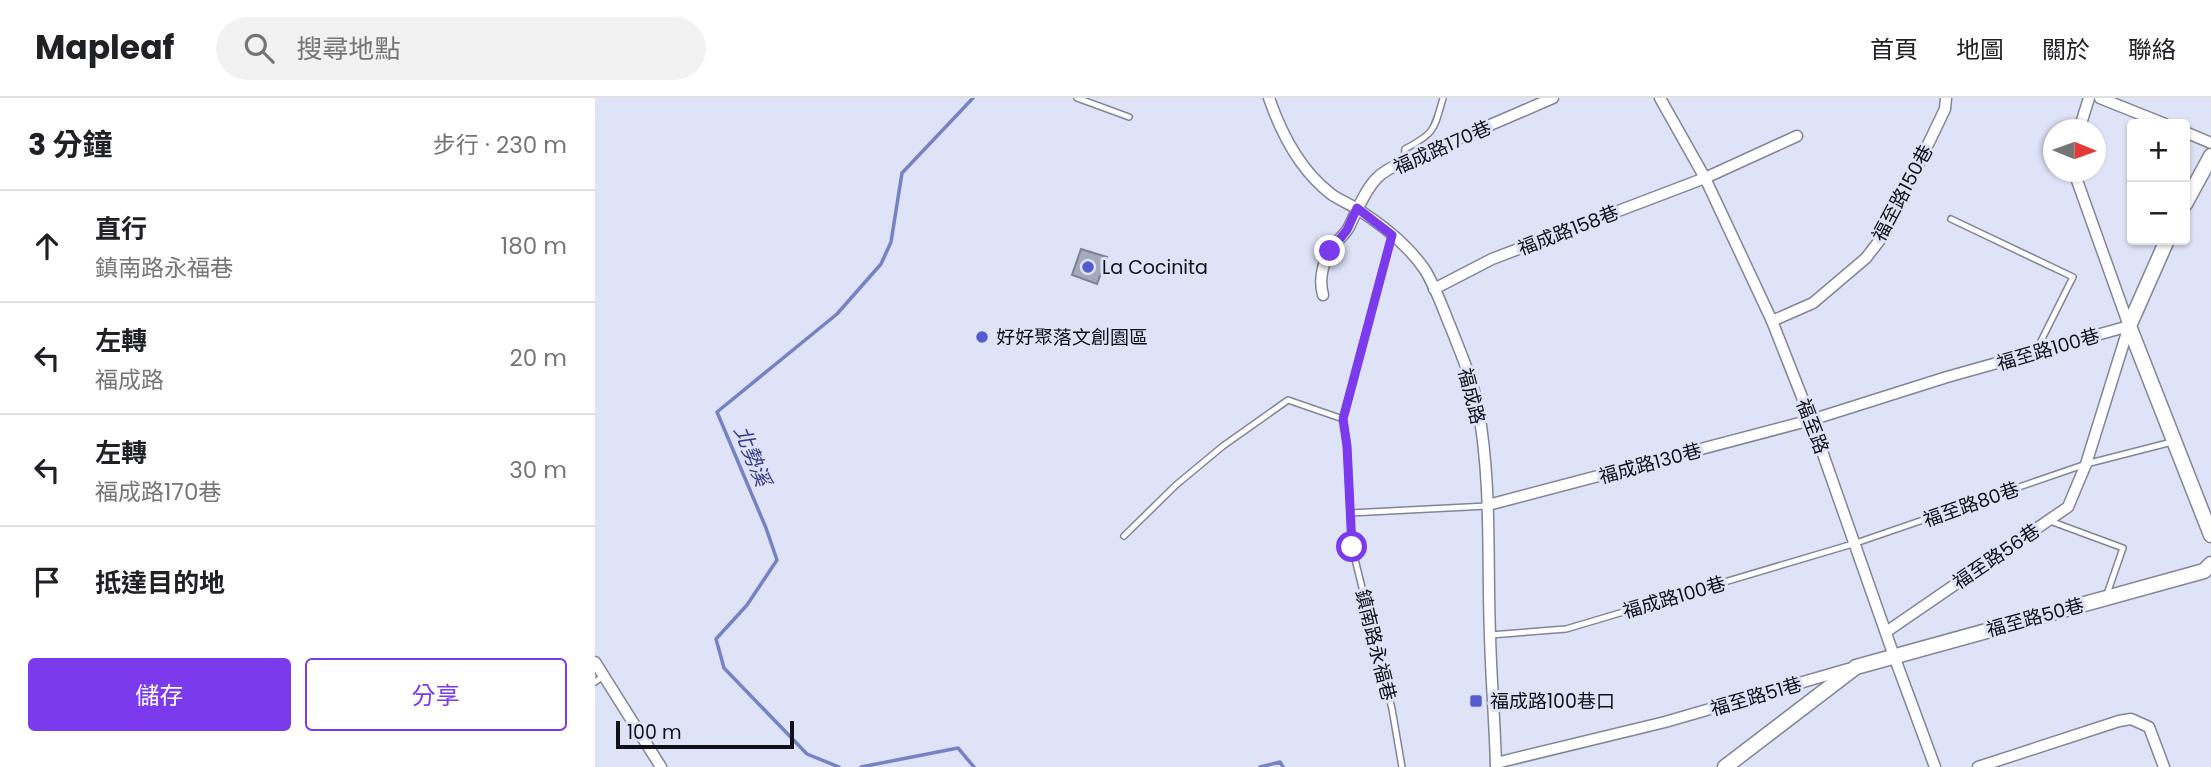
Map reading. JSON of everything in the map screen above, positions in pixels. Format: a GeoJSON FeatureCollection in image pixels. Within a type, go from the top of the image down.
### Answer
{"type":"FeatureCollection","features":[{"type":"Feature","properties":{"kind":"street","name":"福成路"},"geometry":{"type":"LineString","coordinates":[[1269,98],[1295,155],[1331,194],[1357,208],[1392,235],[1425,271],[1465,363],[1478,406],[1488,505],[1496,765]]}},
{"type":"Feature","properties":{"kind":"street","name":"福成路170巷"},"geometry":{"type":"LineString","coordinates":[[1323,295],[1320,284],[1330,251],[1347,230],[1357,208],[1376,179],[1404,162],[1553,98]]}},
{"type":"Feature","properties":{"kind":"street","name":"福至路"},"geometry":{"type":"LineString","coordinates":[[1660,98],[1705,178],[1772,321],[1856,543],[1885,632],[1935,767]]}},
{"type":"Feature","properties":{"kind":"street","name":"福至路150巷"},"geometry":{"type":"LineString","coordinates":[[1772,321],[1813,303],[1866,258],[1886,232],[1945,109],[1946,98]]}},
{"type":"Feature","properties":{"kind":"street"},"geometry":{"type":"LineString","coordinates":[[2082,119],[2089,98]]}},
{"type":"Feature","properties":{"kind":"street"},"geometry":{"type":"LineString","coordinates":[[2100,98],[2152,119]]}},
{"type":"Feature","properties":{"kind":"street"},"geometry":{"type":"LineString","coordinates":[[2190,134],[2211,143]]}},
{"type":"Feature","properties":{"kind":"street","name":"福成路158巷"},"geometry":{"type":"LineString","coordinates":[[1434,289],[1492,259],[1705,178],[1797,136]]}},
{"type":"Feature","properties":{"kind":"street"},"geometry":{"type":"LineString","coordinates":[[2190,195],[2211,156]]}},
{"type":"Feature","properties":{"kind":"street"},"geometry":{"type":"LineString","coordinates":[[2078,182],[2129,326],[2211,535]]}},
{"type":"Feature","properties":{"kind":"street"},"geometry":{"type":"LineString","coordinates":[[2086,464],[2129,326],[2165,245]]}},
{"type":"Feature","properties":{"kind":"street","name":"福至路100巷"},"geometry":{"type":"LineString","coordinates":[[1811,420],[1948,377],[2129,326]]}},
{"type":"Feature","properties":{"kind":"street","name":"福成路130巷"},"geometry":{"type":"LineString","coordinates":[[1488,505],[1811,420]]}},
{"type":"Feature","properties":{"kind":"street","name":"福至路56巷"},"geometry":{"type":"LineString","coordinates":[[1885,632],[2068,507],[2086,464]]}},
{"type":"Feature","properties":{"kind":"street","name":"福至路50巷"},"geometry":{"type":"LineString","coordinates":[[1856,667],[2204,570],[2211,564]]}},
{"type":"Feature","properties":{"kind":"street"},"geometry":{"type":"LineString","coordinates":[[595,662],[599,679],[661,767]]}},
{"type":"Feature","properties":{"kind":"street","name":"福至路51巷"},"geometry":{"type":"LineString","coordinates":[[1496,765],[1665,722],[1856,667]]}},
{"type":"Feature","properties":{"kind":"street","name":"福至路51巷"},"geometry":{"type":"LineString","coordinates":[[1725,767],[1856,667]]}},
{"type":"Feature","properties":{"kind":"street"},"geometry":{"type":"LineString","coordinates":[[1978,767],[2131,719],[2149,727],[2164,767]]}},
{"type":"Feature","properties":{"kind":"lane"},"geometry":{"type":"LineString","coordinates":[[1077,98],[1129,117]]}},
{"type":"Feature","properties":{"kind":"lane"},"geometry":{"type":"LineString","coordinates":[[1404,162],[1405,149],[1428,136],[1435,127],[1443,98]]}},
{"type":"Feature","properties":{"kind":"lane"},"geometry":{"type":"LineString","coordinates":[[1951,219],[2073,277],[2035,352]]}},
{"type":"Feature","properties":{"kind":"lane","name":"鎮南路永福巷"},"geometry":{"type":"LineString","coordinates":[[1392,235],[1343,419],[1352,547],[1392,709],[1402,767]]}},
{"type":"Feature","properties":{"kind":"lane"},"geometry":{"type":"LineString","coordinates":[[1124,536],[1204,461],[1288,400],[1343,419]]}},
{"type":"Feature","properties":{"kind":"lane","name":"福至路80巷"},"geometry":{"type":"LineString","coordinates":[[1856,543],[2086,464],[2175,441]]}},
{"type":"Feature","properties":{"kind":"lane"},"geometry":{"type":"LineString","coordinates":[[1350,513],[1488,505]]}},
{"type":"Feature","properties":{"kind":"lane"},"geometry":{"type":"LineString","coordinates":[[2048,520],[2123,548],[2106,597]]}},
{"type":"Feature","properties":{"kind":"lane","name":"福成路100巷"},"geometry":{"type":"LineString","coordinates":[[1490,635],[1566,629],[1856,543]]}},
{"type":"Feature","properties":{"kind":"building"},"geometry":{"type":"Polygon","coordinates":[[[1081,249],[1107,257],[1097,284],[1072,275],[1081,249]]]}},
{"type":"Feature","properties":{"kind":"waterway","name":"北勢溪"},"geometry":{"type":"LineString","coordinates":[[839,767],[807,754],[724,668],[716,639],[747,605],[777,560],[717,412],[837,314],[881,264],[891,242],[902,173],[973,98]]}},
{"type":"Feature","properties":{"kind":"waterway","name":"北勢溪"},"geometry":{"type":"LineString","coordinates":[[861,767],[958,748],[974,767]]}},
{"type":"Feature","properties":{"kind":"waterway","name":"北勢溪"},"geometry":{"type":"LineString","coordinates":[[1260,767],[1280,762],[1283,767]]}},
{"type":"Feature","properties":{"kind":"place","name":"La Cocinita"},"geometry":{"type":"Point","coordinates":[1088,267]}},
{"type":"Feature","properties":{"kind":"place","name":"好好聚落文創園區"},"geometry":{"type":"Point","coordinates":[982,337]}},
{"type":"Feature","properties":{"kind":"place","name":"福成路100巷口"},"geometry":{"type":"Point","coordinates":[1476,701]}},
{"type":"Feature","properties":{"kind":"route"},"geometry":{"type":"LineString","coordinates":[[1330,251],[1347,230],[1357,208],[1392,235],[1343,419],[1352,547]]}}]}
